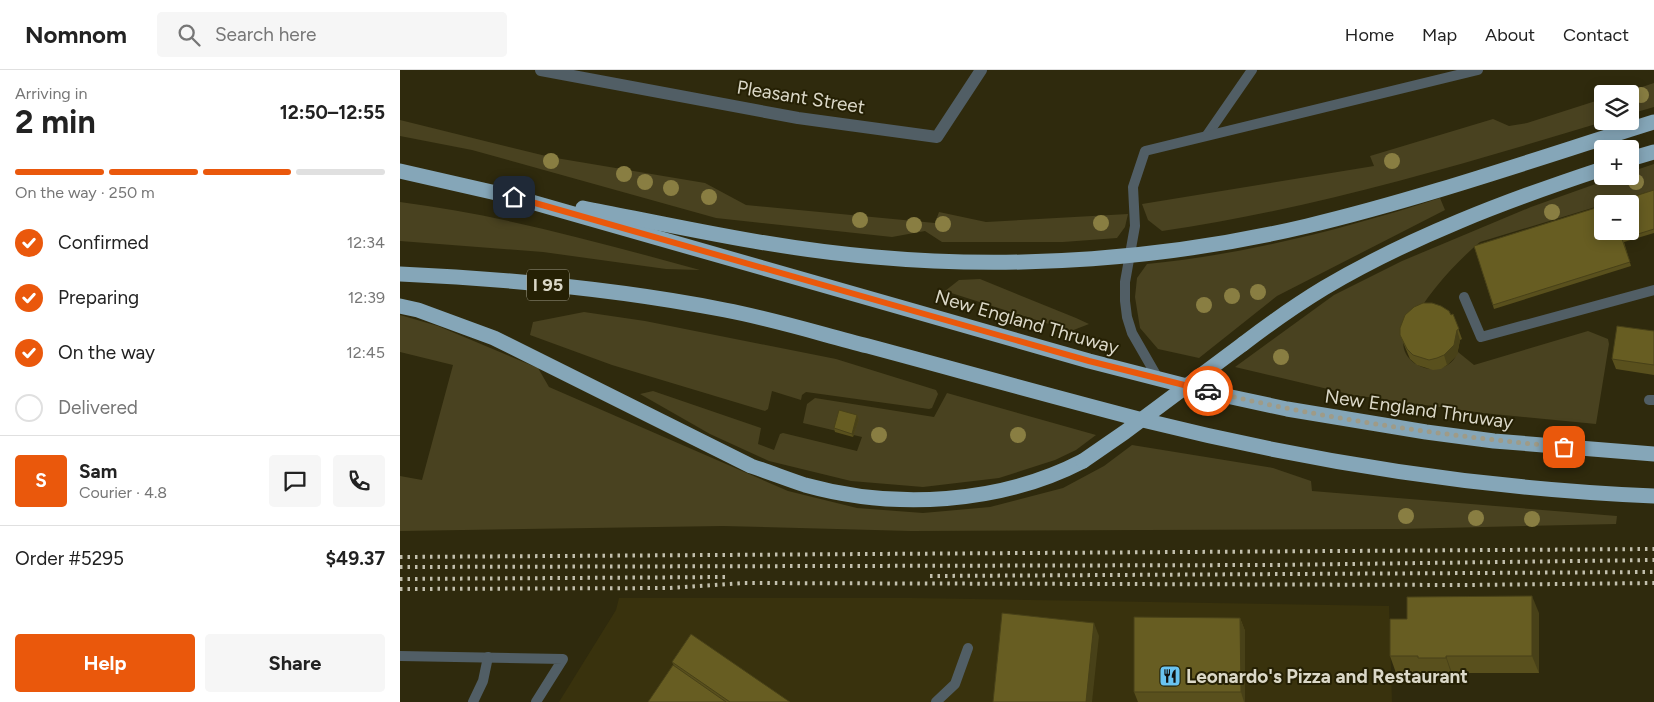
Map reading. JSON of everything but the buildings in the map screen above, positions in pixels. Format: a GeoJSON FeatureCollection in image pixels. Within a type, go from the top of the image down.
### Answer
{"type":"FeatureCollection","features":[{"type":"Feature","properties":{"kind":"highway"},"geometry":{"type":"LineString","coordinates":[[442,180],[712,234],[836,253],[884,258],[1041,261],[1130,255],[1248,238],[1305,226],[1417,196],[1654,122]]}},
{"type":"Feature","properties":{"kind":"highway"},"geometry":{"type":"LineString","coordinates":[[1639,156],[1654,152]]}},
{"type":"Feature","properties":{"kind":"highway","name":"New England Thruway"},"geometry":{"type":"LineString","coordinates":[[400,171],[514,197],[1159,380],[1287,409],[1426,432],[1503,442],[1654,454]]}},
{"type":"Feature","properties":{"kind":"highway"},"geometry":{"type":"LineString","coordinates":[[400,306],[426,313],[494,338],[751,466],[778,476],[826,490],[856,495],[926,499],[967,496],[999,491],[1034,482],[1083,461],[1298,304],[1362,267],[1479,214],[1542,189],[1594,172]]}},
{"type":"Feature","properties":{"kind":"highway","name":"I 95"},"geometry":{"type":"LineString","coordinates":[[400,274],[485,278],[613,292],[696,304],[772,321],[1148,421],[1265,447],[1355,463],[1488,482],[1654,496]]}},
{"type":"Feature","properties":{"kind":"street","name":"Pleasant Street"},"geometry":{"type":"LineString","coordinates":[[541,70],[798,118],[937,137],[981,70]]}},
{"type":"Feature","properties":{"kind":"lane"},"geometry":{"type":"LineString","coordinates":[[1207,135],[1252,70]]}},
{"type":"Feature","properties":{"kind":"lane"},"geometry":{"type":"LineString","coordinates":[[1159,380],[1132,333],[1125,301],[1125,282],[1135,226],[1133,187],[1145,151],[1478,70]]}},
{"type":"Feature","properties":{"kind":"lane"},"geometry":{"type":"LineString","coordinates":[[1464,296],[1481,337],[1654,290]]}},
{"type":"Feature","properties":{"kind":"lane"},"geometry":{"type":"LineString","coordinates":[[936,702],[955,684],[968,648]]}},
{"type":"Feature","properties":{"kind":"lane"},"geometry":{"type":"LineString","coordinates":[[400,656],[563,658],[536,702]]}},
{"type":"Feature","properties":{"kind":"lane"},"geometry":{"type":"LineString","coordinates":[[473,702],[483,682],[488,657]]}},
{"type":"Feature","properties":{"kind":"shaded area"},"geometry":{"type":"Polygon","coordinates":[[[1654,83],[1654,107],[1639,111],[1639,88],[1654,83]]]}},
{"type":"Feature","properties":{"kind":"shaded area"},"geometry":{"type":"Polygon","coordinates":[[[1594,102],[1594,125],[1386,184],[1275,211],[1162,231],[1148,220],[1142,204],[1374,166],[1370,156],[1493,119],[1509,126],[1527,123],[1594,102]]]}},
{"type":"Feature","properties":{"kind":"shaded area"},"geometry":{"type":"Polygon","coordinates":[[[400,120],[550,157],[705,183],[746,205],[935,223],[939,212],[986,222],[1128,214],[1125,227],[1117,238],[1063,242],[942,242],[925,231],[892,237],[716,218],[472,150],[400,136],[400,120]]]}},
{"type":"Feature","properties":{"kind":"shaded area"},"geometry":{"type":"Polygon","coordinates":[[[1654,164],[1654,190],[1638,195],[1594,195],[1594,207],[1480,242],[1460,260],[1424,302],[1404,338],[1404,348],[1408,356],[1424,368],[1433,369],[1443,367],[1452,362],[1458,352],[1474,365],[1588,331],[1608,339],[1609,344],[1596,424],[1483,413],[1353,395],[1235,367],[1334,295],[1402,261],[1531,207],[1594,185],[1639,185],[1639,169],[1654,164]]]}},
{"type":"Feature","properties":{"kind":"shaded area"},"geometry":{"type":"Polygon","coordinates":[[[1440,198],[1445,210],[1277,296],[1199,358],[1158,349],[1140,328],[1135,297],[1137,278],[1147,264],[1220,254],[1295,239],[1369,220],[1440,198]]]}},
{"type":"Feature","properties":{"kind":"shaded area"},"geometry":{"type":"Polygon","coordinates":[[[400,202],[514,222],[700,270],[666,269],[543,252],[400,241],[400,202]]]}},
{"type":"Feature","properties":{"kind":"shaded area"},"geometry":{"type":"Polygon","coordinates":[[[980,279],[1089,324],[1071,331],[945,291],[959,280],[980,279]]]}},
{"type":"Feature","properties":{"kind":"shaded area"},"geometry":{"type":"Polygon","coordinates":[[[584,312],[645,321],[836,359],[936,390],[938,394],[932,408],[929,409],[806,392],[802,395],[801,400],[772,391],[768,409],[765,411],[612,365],[530,335],[533,322],[584,312]]]}},
{"type":"Feature","properties":{"kind":"shaded area"},"geometry":{"type":"Polygon","coordinates":[[[400,315],[438,326],[538,368],[549,387],[788,491],[857,508],[923,513],[990,507],[1063,488],[1104,466],[1132,445],[1273,468],[1311,481],[1312,491],[1617,516],[1616,524],[1399,529],[911,531],[723,526],[400,531],[400,476],[422,480],[453,365],[400,352],[400,315]]]}},
{"type":"Feature","properties":{"kind":"shaded area"},"geometry":{"type":"Polygon","coordinates":[[[653,391],[761,428],[758,444],[774,450],[780,434],[783,433],[857,451],[862,437],[803,423],[807,404],[815,398],[934,417],[947,393],[1096,435],[1076,450],[1055,460],[999,478],[923,487],[851,481],[769,461],[710,434],[640,394],[653,391]]]}},
{"type":"Feature","properties":{"kind":"shaded area"},"geometry":{"type":"Polygon","coordinates":[[[619,598],[912,598],[1389,606],[1392,702],[559,702],[616,610],[619,598]]]}},
{"type":"Feature","properties":{"kind":"railway"},"geometry":{"type":"LineString","coordinates":[[400,557],[1654,549]]}},
{"type":"Feature","properties":{"kind":"railway"},"geometry":{"type":"LineString","coordinates":[[400,567],[1271,565],[1654,560]]}},
{"type":"Feature","properties":{"kind":"railway"},"geometry":{"type":"LineString","coordinates":[[930,576],[1654,572]]}},
{"type":"Feature","properties":{"kind":"railway"},"geometry":{"type":"LineString","coordinates":[[400,579],[727,577]]}},
{"type":"Feature","properties":{"kind":"railway"},"geometry":{"type":"LineString","coordinates":[[400,589],[670,588],[744,583],[1466,585],[1654,583]]}},
{"type":"Feature","properties":{"kind":"way so far"},"geometry":{"type":"LineString","coordinates":[[1208,391],[1287,409],[1373,424],[1494,441],[1564,447]]}},
{"type":"Feature","properties":{"kind":"place","name":"Leonardo's Pizza and Restaurant"},"geometry":{"type":"Point","coordinates":[1170,676]}},
{"type":"Feature","properties":{"kind":"route"},"geometry":{"type":"LineString","coordinates":[[514,197],[1089,361],[1208,391]]}}]}
